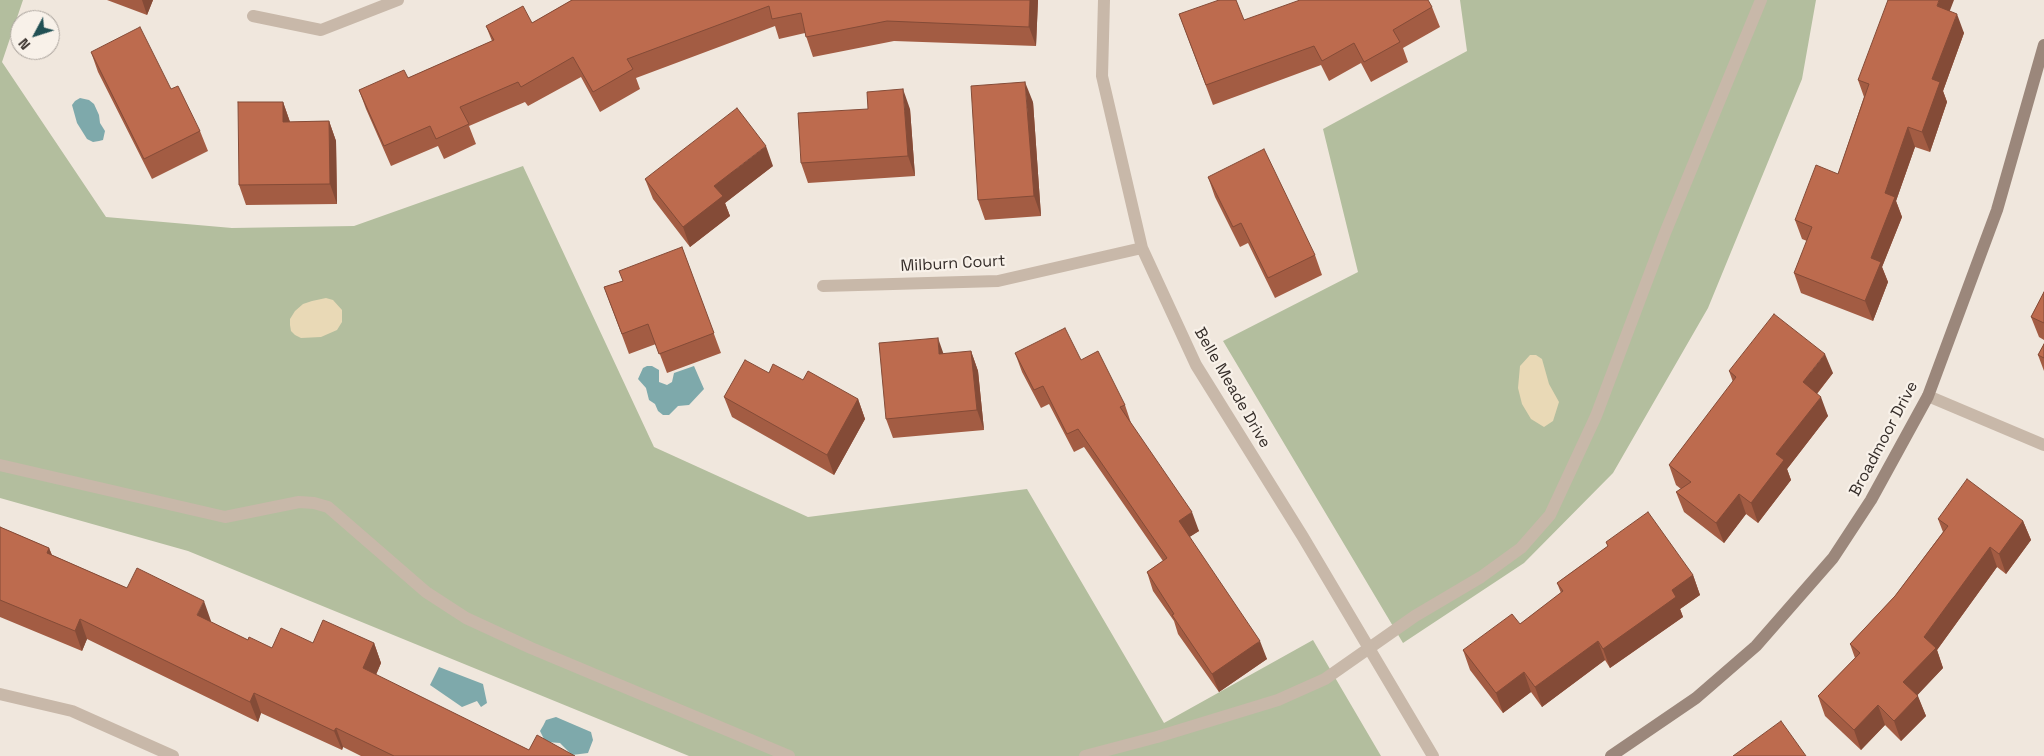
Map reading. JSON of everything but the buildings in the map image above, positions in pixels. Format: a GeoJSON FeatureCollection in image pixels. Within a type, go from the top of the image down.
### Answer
{"type":"FeatureCollection","features":[{"type":"Feature","properties":{"kind":"street"},"geometry":{"type":"LineString","coordinates":[[253,16],[320,30],[398,0]]}},
{"type":"Feature","properties":{"kind":"street","name":"Belle Meade Drive"},"geometry":{"type":"LineString","coordinates":[[1104,0],[1102,76],[1142,248],[1196,365],[1303,537],[1367,648],[1433,756]]}},
{"type":"Feature","properties":{"kind":"street"},"geometry":{"type":"LineString","coordinates":[[1084,756],[1157,737],[1278,700],[1325,679],[1415,616],[1482,577],[1521,548],[1550,515],[1596,416],[1665,233],[1761,0]]}},
{"type":"Feature","properties":{"kind":"street","name":"Broadmoor Drive"},"geometry":{"type":"LineString","coordinates":[[1611,756],[1696,698],[1756,646],[1833,558],[1871,500],[1928,396],[1997,210],[2044,45]]}},
{"type":"Feature","properties":{"kind":"street","name":"Milburn Court"},"geometry":{"type":"LineString","coordinates":[[823,286],[998,281],[1142,248]]}},
{"type":"Feature","properties":{"kind":"street"},"geometry":{"type":"LineString","coordinates":[[1928,396],[2044,446]]}},
{"type":"Feature","properties":{"kind":"street"},"geometry":{"type":"LineString","coordinates":[[0,465],[226,516],[299,502],[314,503],[328,507],[426,592],[466,618],[532,648],[789,756]]}},
{"type":"Feature","properties":{"kind":"street"},"geometry":{"type":"LineString","coordinates":[[0,694],[72,711],[173,756]]}},
{"type":"Feature","properties":{"kind":"green space"},"geometry":{"type":"Polygon","coordinates":[[[0,0],[23,0],[20,10],[10,10],[10,38],[2,62],[106,217],[232,228],[354,226],[523,166],[654,447],[808,517],[1027,489],[1164,723],[1313,640],[1381,756],[689,756],[188,551],[0,498],[0,0]]]}},
{"type":"Feature","properties":{"kind":"green space"},"geometry":{"type":"Polygon","coordinates":[[[1460,0],[1816,0],[1802,79],[1708,308],[1613,473],[1524,563],[1403,643],[1223,341],[1358,272],[1323,129],[1467,51],[1460,0]]]}},
{"type":"Feature","properties":{"kind":"sand"},"geometry":{"type":"Polygon","coordinates":[[[326,298],[333,300],[342,310],[342,322],[337,330],[321,337],[301,338],[295,335],[291,331],[290,319],[295,311],[303,304],[326,298]]]}},
{"type":"Feature","properties":{"kind":"sand"},"geometry":{"type":"Polygon","coordinates":[[[1530,355],[1536,355],[1542,359],[1549,384],[1559,402],[1553,421],[1544,427],[1531,419],[1522,404],[1518,388],[1520,366],[1530,355]]]}},
{"type":"Feature","properties":{"kind":"water"},"geometry":{"type":"Polygon","coordinates":[[[80,98],[89,100],[94,104],[100,123],[105,131],[103,140],[93,142],[87,139],[77,123],[72,105],[80,98]]]}},
{"type":"Feature","properties":{"kind":"water"},"geometry":{"type":"Polygon","coordinates":[[[652,366],[659,370],[659,382],[667,385],[672,382],[674,373],[694,366],[704,389],[689,405],[678,406],[669,415],[663,415],[658,411],[655,404],[649,400],[646,388],[638,379],[643,368],[652,366]]]}},
{"type":"Feature","properties":{"kind":"water"},"geometry":{"type":"Polygon","coordinates":[[[439,667],[483,684],[487,703],[481,707],[477,701],[462,707],[430,685],[439,667]]]}},
{"type":"Feature","properties":{"kind":"water"},"geometry":{"type":"Polygon","coordinates":[[[556,717],[591,732],[593,740],[588,753],[572,755],[560,743],[547,742],[544,739],[540,731],[546,720],[556,717]]]}}]}
